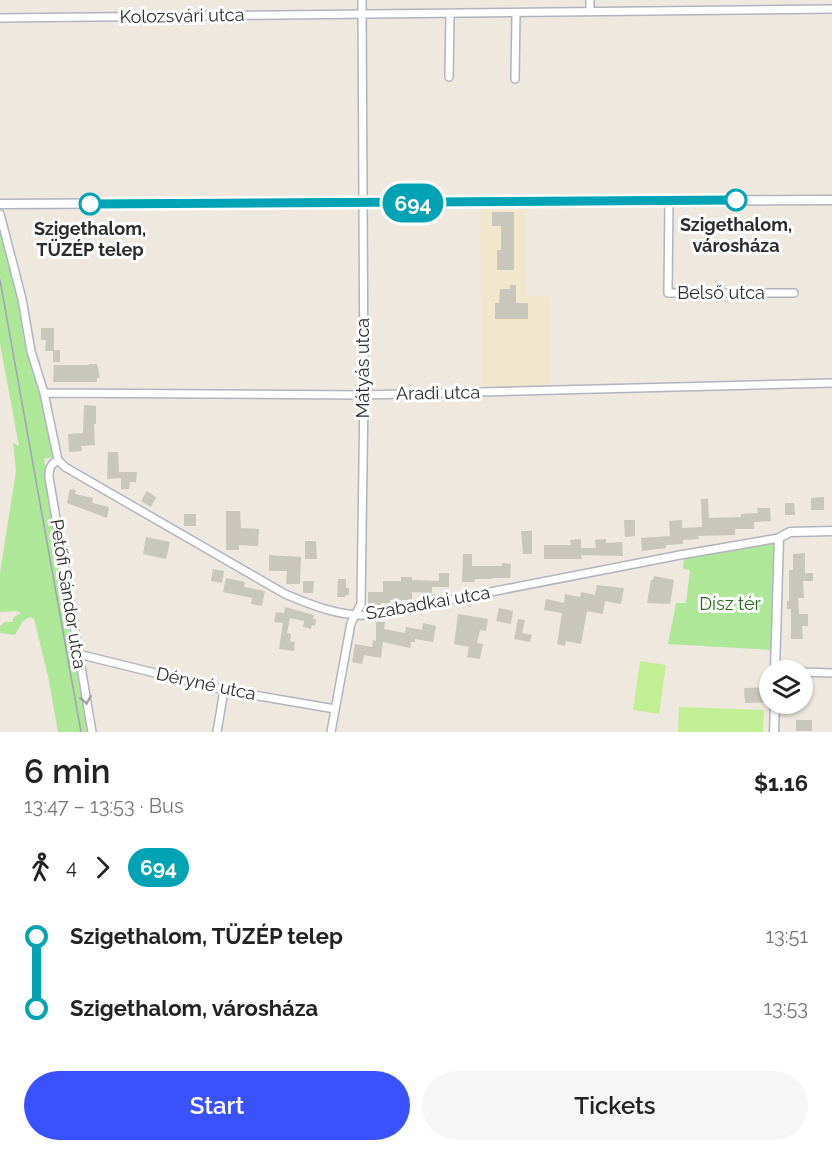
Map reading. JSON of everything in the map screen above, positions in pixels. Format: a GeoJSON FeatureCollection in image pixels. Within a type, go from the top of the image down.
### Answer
{"type":"FeatureCollection","features":[{"type":"Feature","properties":{"kind":"street","name":"Mátyás utca"},"geometry":{"type":"LineString","coordinates":[[331,732],[351,623],[361,604],[364,395],[362,0]]}},
{"type":"Feature","properties":{"kind":"street"},"geometry":{"type":"LineString","coordinates":[[590,0],[590,12]]}},
{"type":"Feature","properties":{"kind":"street","name":"Kolozsvári utca"},"geometry":{"type":"LineString","coordinates":[[0,18],[832,9]]}},
{"type":"Feature","properties":{"kind":"street"},"geometry":{"type":"LineString","coordinates":[[515,79],[516,13]]}},
{"type":"Feature","properties":{"kind":"street"},"geometry":{"type":"LineString","coordinates":[[449,76],[450,14]]}},
{"type":"Feature","properties":{"kind":"street","name":"Belső utca"},"geometry":{"type":"LineString","coordinates":[[669,200],[668,293],[794,293]]}},
{"type":"Feature","properties":{"kind":"street"},"geometry":{"type":"LineString","coordinates":[[0,204],[832,200]]}},
{"type":"Feature","properties":{"kind":"street"},"geometry":{"type":"LineString","coordinates":[[0,214],[22,299],[31,351],[44,393],[58,460]]}},
{"type":"Feature","properties":{"kind":"street","name":"Aradi utca"},"geometry":{"type":"LineString","coordinates":[[44,393],[364,395],[832,383]]}},
{"type":"Feature","properties":{"kind":"street","name":"Szabadkai utca"},"geometry":{"type":"LineString","coordinates":[[58,460],[65,467],[285,594],[310,605],[355,615],[389,612],[779,538],[790,532],[832,531]]}},
{"type":"Feature","properties":{"kind":"street","name":"Petőfi Sándor utca"},"geometry":{"type":"LineString","coordinates":[[58,460],[52,464],[49,477],[92,732]]}},
{"type":"Feature","properties":{"kind":"street"},"geometry":{"type":"LineString","coordinates":[[776,660],[779,538]]}},
{"type":"Feature","properties":{"kind":"street","name":"Déryné utca"},"geometry":{"type":"LineString","coordinates":[[78,654],[224,690],[335,709]]}},
{"type":"Feature","properties":{"kind":"street"},"geometry":{"type":"LineString","coordinates":[[813,672],[832,672]]}},
{"type":"Feature","properties":{"kind":"street"},"geometry":{"type":"LineString","coordinates":[[217,732],[224,690]]}},
{"type":"Feature","properties":{"kind":"street"},"geometry":{"type":"LineString","coordinates":[[774,714],[774,732]]}},
{"type":"Feature","properties":{"kind":"shaded area"},"geometry":{"type":"Polygon","coordinates":[[[480,210],[525,210],[526,296],[549,296],[550,386],[482,387],[480,210]]]}},
{"type":"Feature","properties":{"kind":"green space"},"geometry":{"type":"Polygon","coordinates":[[[0,228],[42,393],[54,457],[44,459],[72,648],[88,732],[58,732],[48,676],[34,619],[30,617],[23,621],[15,635],[0,633],[0,626],[5,622],[12,622],[14,617],[21,613],[17,611],[0,612],[0,573],[16,471],[13,443],[19,446],[0,344],[0,228]]]}},
{"type":"Feature","properties":{"kind":"green space","name":"Dísz tér"},"geometry":{"type":"Polygon","coordinates":[[[774,542],[771,650],[668,644],[676,603],[686,603],[690,570],[683,569],[684,557],[774,542]]]}},
{"type":"Feature","properties":{"kind":"green space"},"geometry":{"type":"Polygon","coordinates":[[[640,661],[666,665],[659,714],[633,710],[640,661]]]}},
{"type":"Feature","properties":{"kind":"green space"},"geometry":{"type":"Polygon","coordinates":[[[679,707],[759,710],[759,714],[764,714],[763,732],[678,732],[679,707]]]}},
{"type":"Feature","properties":{"kind":"building"},"geometry":{"type":"Polygon","coordinates":[[[492,212],[514,212],[514,270],[497,270],[497,250],[501,250],[501,226],[492,226],[492,212]]]}},
{"type":"Feature","properties":{"kind":"building"},"geometry":{"type":"Polygon","coordinates":[[[510,285],[516,285],[516,303],[528,303],[528,319],[495,319],[495,303],[499,303],[500,289],[510,289],[510,285]]]}},
{"type":"Feature","properties":{"kind":"building"},"geometry":{"type":"Polygon","coordinates":[[[41,328],[54,328],[54,350],[60,350],[60,362],[53,362],[53,351],[45,351],[46,340],[41,340],[41,328]]]}},
{"type":"Feature","properties":{"kind":"building"},"geometry":{"type":"Polygon","coordinates":[[[97,364],[100,378],[97,378],[97,382],[53,382],[54,365],[97,364]]]}},
{"type":"Feature","properties":{"kind":"building"},"geometry":{"type":"Polygon","coordinates":[[[84,405],[96,406],[95,445],[81,446],[82,451],[69,452],[68,434],[83,433],[84,405]]]}},
{"type":"Feature","properties":{"kind":"building"},"geometry":{"type":"Polygon","coordinates":[[[108,452],[118,452],[119,472],[137,472],[136,482],[130,482],[129,489],[121,489],[121,478],[107,479],[108,452]]]}},
{"type":"Feature","properties":{"kind":"building"},"geometry":{"type":"Polygon","coordinates":[[[70,489],[76,490],[75,494],[93,498],[92,503],[109,507],[107,518],[67,503],[70,489]]]}},
{"type":"Feature","properties":{"kind":"building"},"geometry":{"type":"Polygon","coordinates":[[[147,491],[156,497],[151,507],[141,501],[147,491]]]}},
{"type":"Feature","properties":{"kind":"building"},"geometry":{"type":"Polygon","coordinates":[[[824,497],[824,510],[811,510],[811,498],[824,497]]]}},
{"type":"Feature","properties":{"kind":"building"},"geometry":{"type":"Polygon","coordinates":[[[701,499],[708,499],[709,518],[741,517],[741,514],[758,513],[757,508],[770,508],[771,521],[754,522],[754,529],[735,529],[735,535],[698,536],[699,539],[683,540],[683,544],[666,545],[666,548],[642,551],[641,538],[670,536],[669,521],[682,520],[682,528],[702,527],[701,499]]]}},
{"type":"Feature","properties":{"kind":"building"},"geometry":{"type":"Polygon","coordinates":[[[785,503],[794,503],[795,515],[785,515],[785,503]]]}},
{"type":"Feature","properties":{"kind":"building"},"geometry":{"type":"Polygon","coordinates":[[[226,511],[240,511],[241,528],[259,529],[258,546],[239,545],[239,550],[226,550],[226,511]]]}},
{"type":"Feature","properties":{"kind":"building"},"geometry":{"type":"Polygon","coordinates":[[[184,514],[196,514],[196,526],[184,526],[184,514]]]}},
{"type":"Feature","properties":{"kind":"building"},"geometry":{"type":"Polygon","coordinates":[[[624,520],[635,520],[635,536],[625,537],[624,520]]]}},
{"type":"Feature","properties":{"kind":"building"},"geometry":{"type":"Polygon","coordinates":[[[521,531],[532,531],[532,554],[523,554],[521,531]]]}},
{"type":"Feature","properties":{"kind":"building"},"geometry":{"type":"Polygon","coordinates":[[[146,537],[170,542],[166,559],[143,554],[146,537]]]}},
{"type":"Feature","properties":{"kind":"building"},"geometry":{"type":"Polygon","coordinates":[[[581,539],[581,548],[596,548],[595,540],[606,539],[606,543],[622,542],[623,556],[581,555],[582,559],[544,559],[544,545],[571,545],[570,540],[581,539]]]}},
{"type":"Feature","properties":{"kind":"building"},"geometry":{"type":"Polygon","coordinates":[[[305,541],[316,541],[317,559],[305,559],[305,541]]]}},
{"type":"Feature","properties":{"kind":"building"},"geometry":{"type":"Polygon","coordinates":[[[805,553],[805,573],[813,573],[813,581],[803,581],[804,598],[798,598],[799,614],[808,614],[808,626],[802,626],[803,639],[791,639],[791,609],[787,609],[789,570],[793,570],[793,554],[805,553]]]}},
{"type":"Feature","properties":{"kind":"building"},"geometry":{"type":"Polygon","coordinates":[[[463,554],[472,554],[472,566],[511,564],[510,578],[475,579],[474,582],[462,582],[463,554]]]}},
{"type":"Feature","properties":{"kind":"building"},"geometry":{"type":"Polygon","coordinates":[[[269,555],[301,557],[300,584],[286,584],[287,571],[269,571],[269,555]]]}},
{"type":"Feature","properties":{"kind":"building"},"geometry":{"type":"Polygon","coordinates":[[[213,569],[224,571],[222,583],[211,581],[213,569]]]}},
{"type":"Feature","properties":{"kind":"building"},"geometry":{"type":"Polygon","coordinates":[[[439,573],[449,573],[449,587],[432,587],[432,593],[412,592],[412,600],[390,600],[390,603],[368,605],[368,592],[383,592],[383,581],[401,581],[401,577],[412,577],[412,580],[439,581],[439,573]]]}},
{"type":"Feature","properties":{"kind":"building"},"geometry":{"type":"Polygon","coordinates":[[[654,576],[674,580],[670,604],[647,603],[651,580],[654,576]]]}},
{"type":"Feature","properties":{"kind":"building"},"geometry":{"type":"Polygon","coordinates":[[[226,578],[245,582],[244,587],[265,591],[262,606],[251,604],[252,598],[223,592],[226,578]]]}},
{"type":"Feature","properties":{"kind":"building"},"geometry":{"type":"Polygon","coordinates":[[[338,579],[346,579],[349,595],[337,597],[338,579]]]}},
{"type":"Feature","properties":{"kind":"building"},"geometry":{"type":"Polygon","coordinates":[[[303,581],[314,581],[313,593],[303,593],[303,581]]]}},
{"type":"Feature","properties":{"kind":"building"},"geometry":{"type":"Polygon","coordinates":[[[597,585],[624,588],[621,604],[605,601],[603,614],[587,611],[581,644],[566,641],[565,646],[557,644],[562,613],[544,610],[546,599],[564,603],[565,594],[580,597],[581,592],[595,595],[597,585]]]}},
{"type":"Feature","properties":{"kind":"building"},"geometry":{"type":"Polygon","coordinates":[[[285,607],[314,615],[313,619],[316,619],[315,626],[312,625],[311,629],[303,627],[304,621],[290,618],[287,633],[291,634],[290,641],[295,642],[294,651],[279,649],[283,623],[274,622],[276,612],[284,613],[285,607]]]}},
{"type":"Feature","properties":{"kind":"building"},"geometry":{"type":"Polygon","coordinates":[[[499,608],[513,611],[511,624],[496,621],[499,608]]]}},
{"type":"Feature","properties":{"kind":"building"},"geometry":{"type":"Polygon","coordinates":[[[458,614],[488,619],[486,631],[480,630],[477,643],[483,644],[480,659],[467,657],[469,647],[454,644],[458,614]]]}},
{"type":"Feature","properties":{"kind":"building"},"geometry":{"type":"Polygon","coordinates":[[[518,619],[525,620],[522,633],[532,635],[530,642],[514,639],[518,619]]]}},
{"type":"Feature","properties":{"kind":"building"},"geometry":{"type":"Polygon","coordinates":[[[376,622],[385,622],[384,629],[405,633],[406,627],[422,630],[423,623],[436,626],[433,642],[415,639],[415,642],[411,642],[410,648],[383,642],[381,658],[364,655],[362,664],[352,662],[355,644],[372,647],[373,640],[376,641],[376,622]]]}},
{"type":"Feature","properties":{"kind":"building"},"geometry":{"type":"Polygon","coordinates":[[[759,687],[759,702],[745,703],[744,688],[759,687]]]}},
{"type":"Feature","properties":{"kind":"building"},"geometry":{"type":"Polygon","coordinates":[[[796,720],[812,720],[812,731],[796,731],[796,720]]]}},
{"type":"Feature","properties":{"kind":"tram line"},"geometry":{"type":"LineString","coordinates":[[0,280],[81,732]]}},
{"type":"Feature","properties":{"kind":"bus line","name":"694"},"geometry":{"type":"LineString","coordinates":[[90,204],[736,200]]}},
{"type":"Feature","properties":{"kind":"place","name":"Szigethalom, városháza"},"geometry":{"type":"Point","coordinates":[736,200]}},
{"type":"Feature","properties":{"kind":"place","name":"Szigethalom, TÜZÉP telep"},"geometry":{"type":"Point","coordinates":[90,204]}}]}
